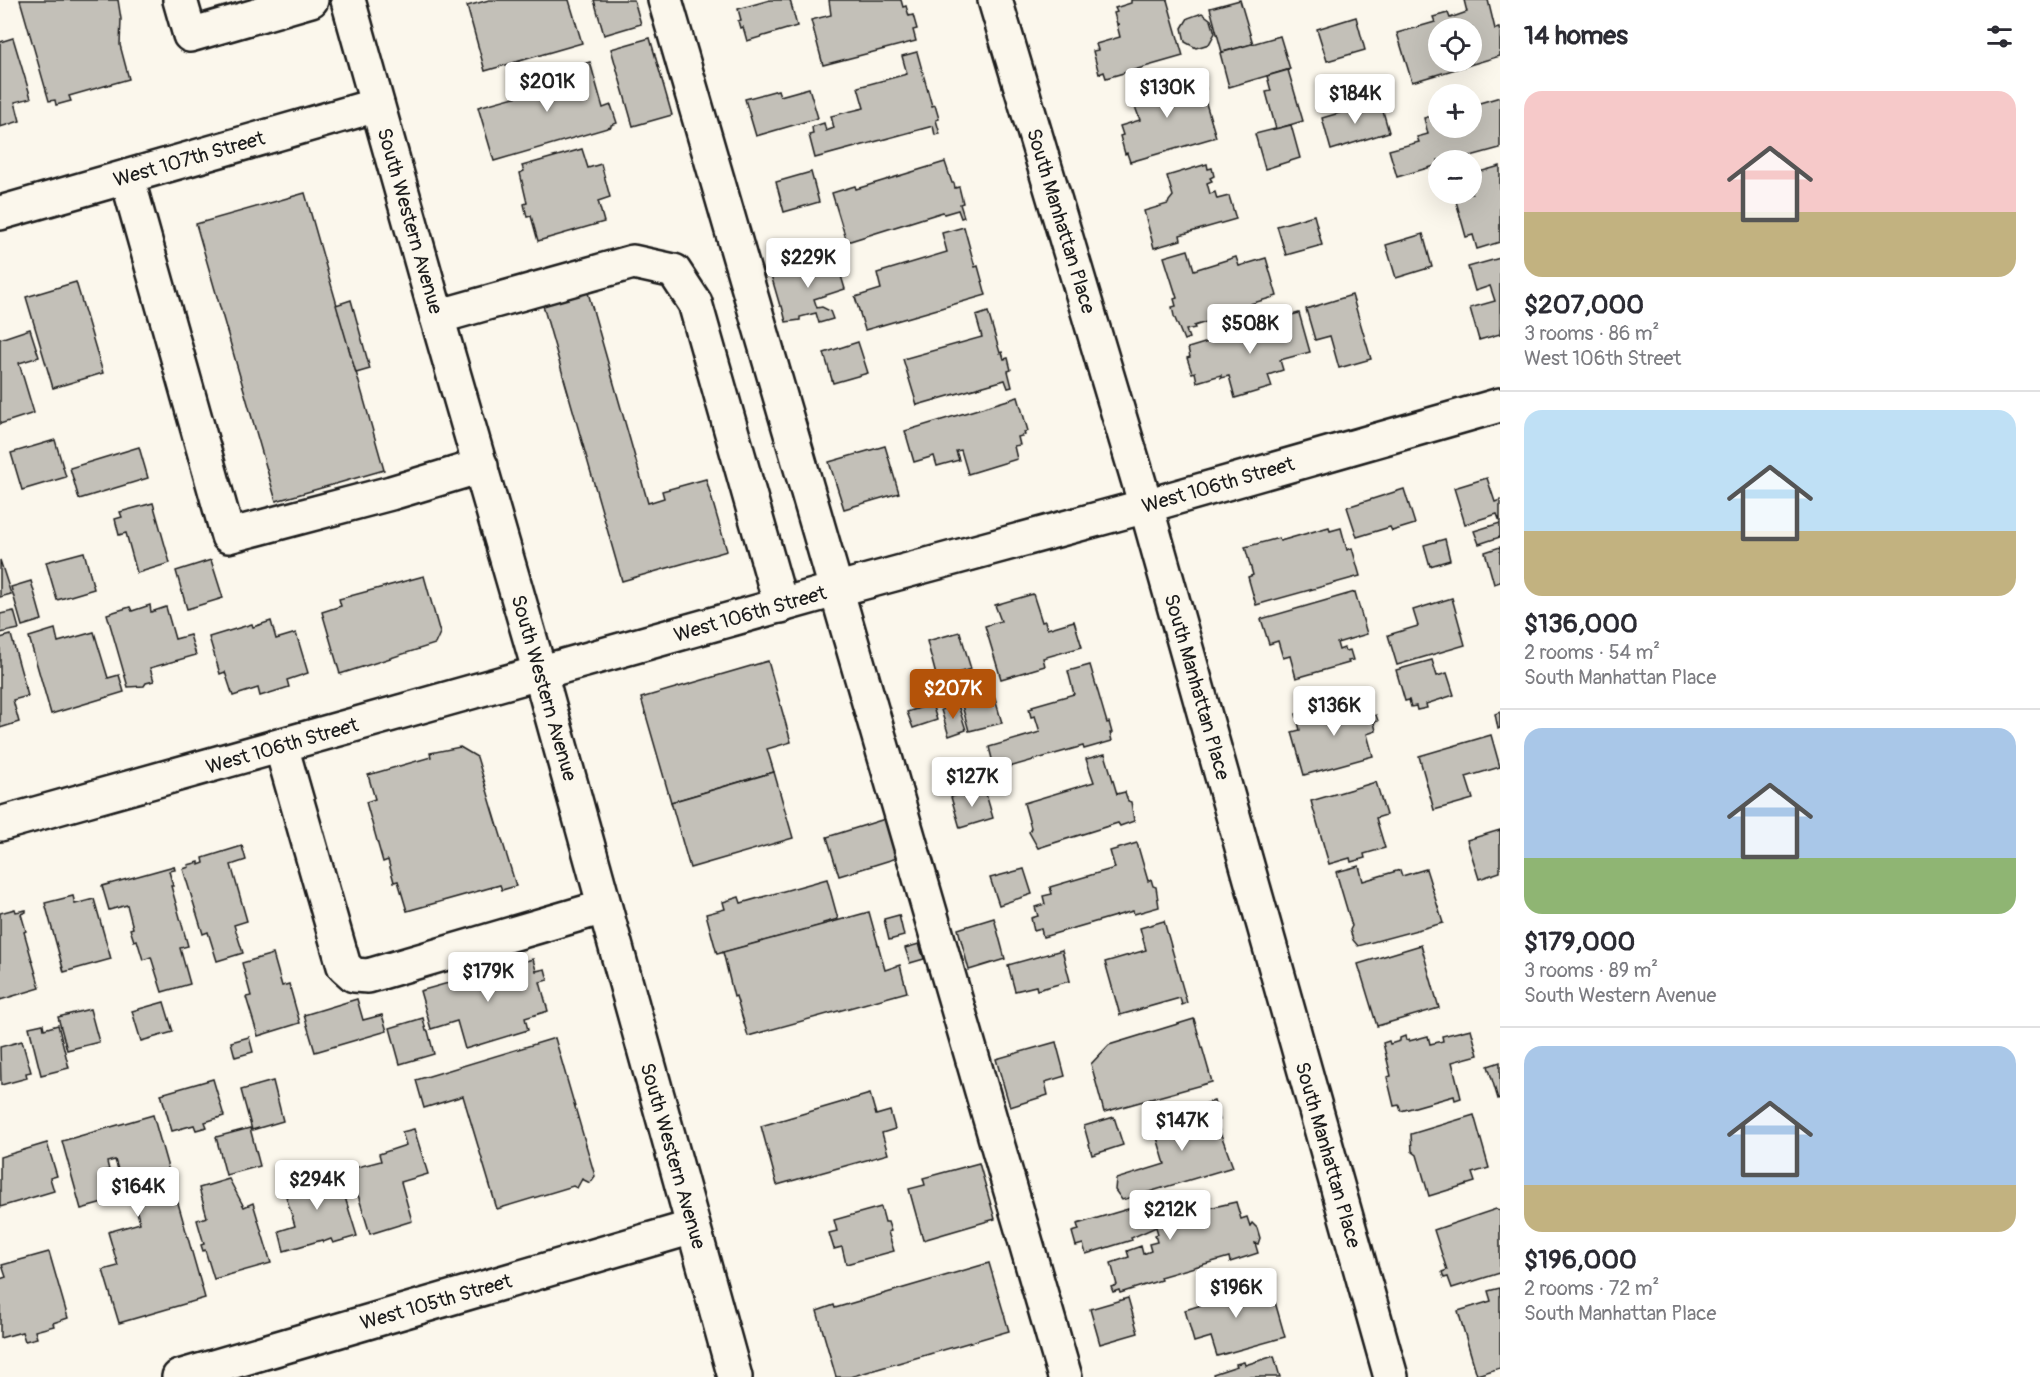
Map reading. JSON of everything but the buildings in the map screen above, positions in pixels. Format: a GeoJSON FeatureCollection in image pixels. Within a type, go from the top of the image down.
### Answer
{"type":"FeatureCollection","features":[{"type":"Feature","properties":{"kind":"street"},"geometry":{"type":"LineString","coordinates":[[180,0],[190,35],[311,0]]}},
{"type":"Feature","properties":{"kind":"street","name":"South Western Avenue"},"geometry":{"type":"LineString","coordinates":[[348,0],[540,673],[735,1377]]}},
{"type":"Feature","properties":{"kind":"street"},"geometry":{"type":"LineString","coordinates":[[665,0],[1065,1377]]}},
{"type":"Feature","properties":{"kind":"street","name":"South Manhattan Place"},"geometry":{"type":"LineString","coordinates":[[995,0],[1146,506],[1391,1377]]}},
{"type":"Feature","properties":{"kind":"street","name":"West 107th Street"},"geometry":{"type":"LineString","coordinates":[[0,213],[377,105]]}},
{"type":"Feature","properties":{"kind":"street"},"geometry":{"type":"LineString","coordinates":[[127,177],[228,536],[391,493],[481,466]]}},
{"type":"Feature","properties":{"kind":"street"},"geometry":{"type":"LineString","coordinates":[[437,317],[633,262],[674,271],[695,303],[780,606]]}},
{"type":"Feature","properties":{"kind":"street","name":"West 106th Street"},"geometry":{"type":"LineString","coordinates":[[0,824],[835,590],[1146,506],[1500,405]]}},
{"type":"Feature","properties":{"kind":"street"},"geometry":{"type":"LineString","coordinates":[[281,746],[344,966],[354,975],[368,976],[604,907]]}},
{"type":"Feature","properties":{"kind":"street","name":"West 105th Street"},"geometry":{"type":"LineString","coordinates":[[179,1377],[693,1227]]}}]}
